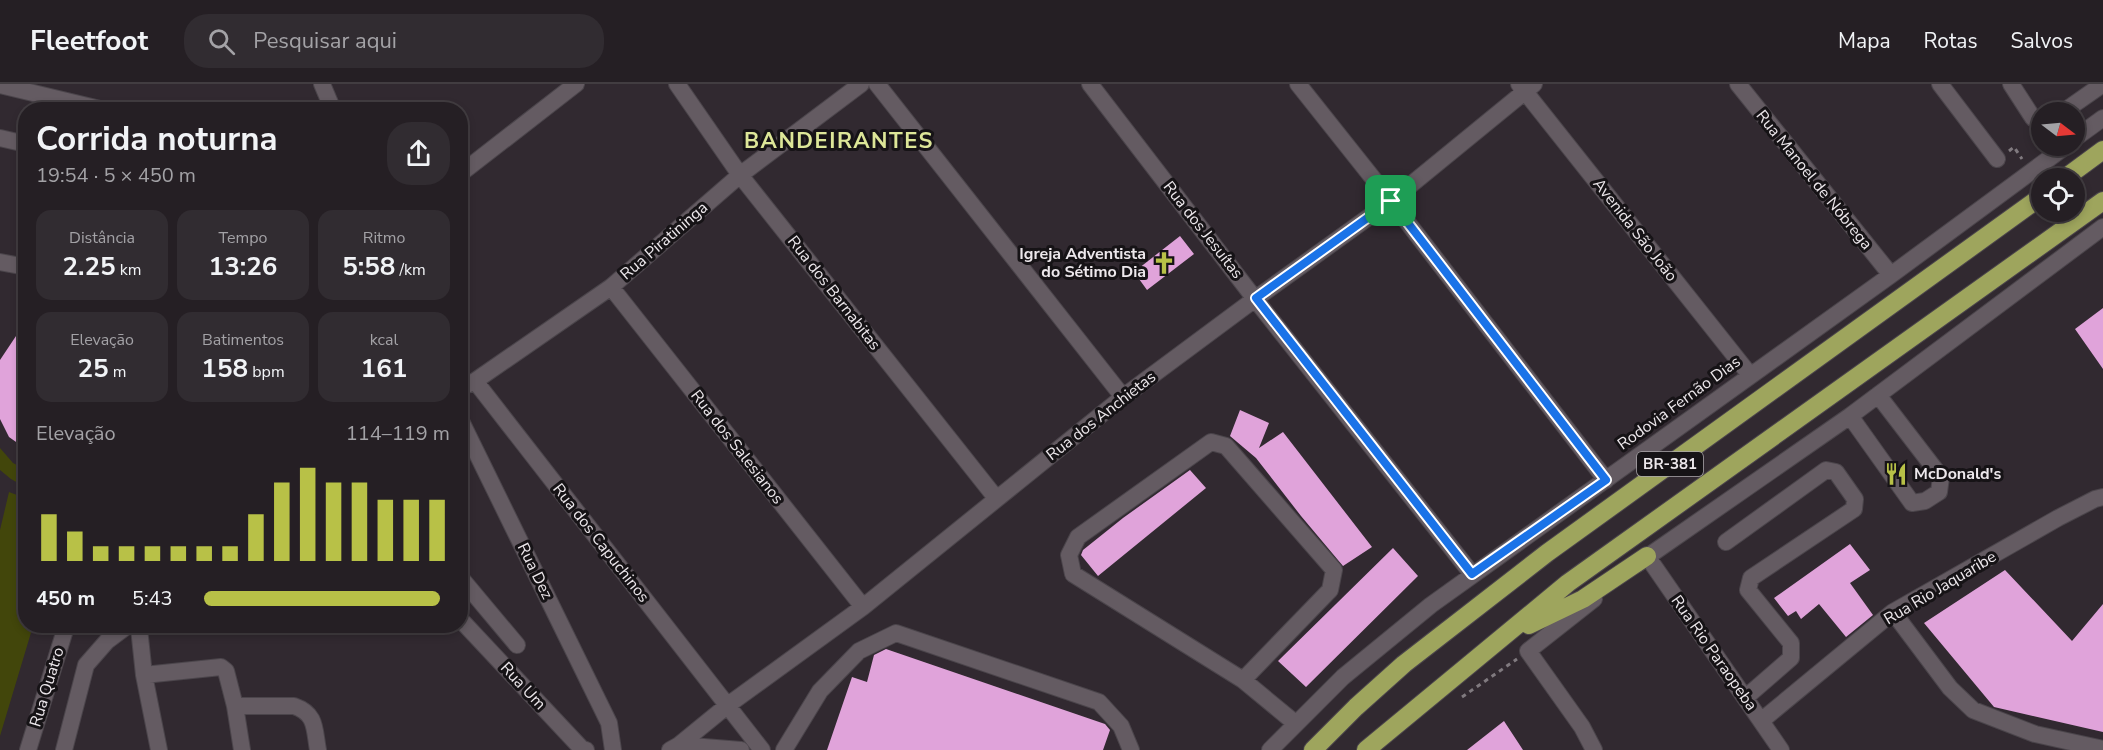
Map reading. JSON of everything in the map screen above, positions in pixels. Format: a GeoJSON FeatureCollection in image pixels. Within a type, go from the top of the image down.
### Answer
{"type":"FeatureCollection","features":[{"type":"Feature","properties":{"kind":"highway"},"geometry":{"type":"LineString","coordinates":[[2079,168],[2103,150]]}},
{"type":"Feature","properties":{"kind":"highway","name":"BR-381"},"geometry":{"type":"LineString","coordinates":[[1365,750],[1568,583],[2103,201]]}},
{"type":"Feature","properties":{"kind":"highway","name":"BR-381"},"geometry":{"type":"LineString","coordinates":[[1313,750],[1404,664],[1547,553],[2031,203]]}},
{"type":"Feature","properties":{"kind":"highway","name":"BR-381"},"geometry":{"type":"LineString","coordinates":[[1503,638],[1583,599],[1647,556]]}},
{"type":"Feature","properties":{"kind":"street"},"geometry":{"type":"LineString","coordinates":[[322,84],[330,102]]}},
{"type":"Feature","properties":{"kind":"street"},"geometry":{"type":"LineString","coordinates":[[468,168],[576,84]]}},
{"type":"Feature","properties":{"kind":"street","name":"Rua dos Barnabitas"},"geometry":{"type":"LineString","coordinates":[[676,84],[740,175],[996,498]]}},
{"type":"Feature","properties":{"kind":"street","name":"Rua Piratininga"},"geometry":{"type":"LineString","coordinates":[[468,385],[611,287],[740,175],[861,84]]}},
{"type":"Feature","properties":{"kind":"street"},"geometry":{"type":"LineString","coordinates":[[877,84],[1123,398]]}},
{"type":"Feature","properties":{"kind":"street","name":"Rua dos Jesuítas"},"geometry":{"type":"LineString","coordinates":[[1090,84],[1472,574]]}},
{"type":"Feature","properties":{"kind":"street"},"geometry":{"type":"LineString","coordinates":[[1298,84],[1606,480]]}},
{"type":"Feature","properties":{"kind":"street","name":"Rua Manoel de Nóbrega"},"geometry":{"type":"LineString","coordinates":[[1738,84],[1890,275]]}},
{"type":"Feature","properties":{"kind":"street"},"geometry":{"type":"LineString","coordinates":[[1941,84],[1997,159]]}},
{"type":"Feature","properties":{"kind":"street"},"geometry":{"type":"LineString","coordinates":[[2011,84],[2031,115]]}},
{"type":"Feature","properties":{"kind":"street"},"geometry":{"type":"LineString","coordinates":[[2077,102],[2103,84]]}},
{"type":"Feature","properties":{"kind":"street"},"geometry":{"type":"LineString","coordinates":[[0,85],[71,102]]}},
{"type":"Feature","properties":{"kind":"street","name":"Rua dos Anchietas"},"geometry":{"type":"LineString","coordinates":[[675,748],[728,705],[863,607],[1123,398],[1256,298],[1391,201],[1526,86]]}},
{"type":"Feature","properties":{"kind":"street","name":"Avenida São João"},"geometry":{"type":"LineString","coordinates":[[1526,86],[1750,375]]}},
{"type":"Feature","properties":{"kind":"street"},"geometry":{"type":"LineString","coordinates":[[2085,131],[2103,118]]}},
{"type":"Feature","properties":{"kind":"street"},"geometry":{"type":"LineString","coordinates":[[0,138],[18,142]]}},
{"type":"Feature","properties":{"kind":"street","name":"Rodovia Fernão Dias"},"geometry":{"type":"LineString","coordinates":[[2036,168],[2052,156]]}},
{"type":"Feature","properties":{"kind":"street","name":"Rodovia Fernão Dias"},"geometry":{"type":"LineString","coordinates":[[1270,750],[1343,677],[1431,604],[2031,172]]}},
{"type":"Feature","properties":{"kind":"street","name":"BR-381"},"geometry":{"type":"LineString","coordinates":[[1647,556],[1850,416],[2103,227]]}},
{"type":"Feature","properties":{"kind":"street"},"geometry":{"type":"LineString","coordinates":[[0,262],[18,265]]}},
{"type":"Feature","properties":{"kind":"street","name":"Rua dos Salesianos"},"geometry":{"type":"LineString","coordinates":[[611,287],[863,607]]}},
{"type":"Feature","properties":{"kind":"street","name":"Rua dos Capuchinos"},"geometry":{"type":"LineString","coordinates":[[468,385],[762,750]]}},
{"type":"Feature","properties":{"kind":"street"},"geometry":{"type":"LineString","coordinates":[[1850,416],[1912,503],[1925,501],[1939,492],[1941,477],[1878,395]]}},
{"type":"Feature","properties":{"kind":"street","name":"Rua Dez"},"geometry":{"type":"LineString","coordinates":[[468,434],[609,723],[614,750]]}},
{"type":"Feature","properties":{"kind":"street"},"geometry":{"type":"LineString","coordinates":[[1243,680],[1330,590],[1334,570],[1226,446],[1210,442],[1078,537],[1069,555],[1073,574],[1243,680],[1295,723]]}},
{"type":"Feature","properties":{"kind":"street"},"geometry":{"type":"LineString","coordinates":[[1726,542],[1826,470],[1836,472],[1855,499],[1854,509],[1751,578],[1748,590],[1791,643],[1791,658],[1745,698]]}},
{"type":"Feature","properties":{"kind":"street","name":"Rua Rio Jaquaribe"},"geometry":{"type":"LineString","coordinates":[[1761,721],[1893,612],[2058,518],[2103,497]]}},
{"type":"Feature","properties":{"kind":"street"},"geometry":{"type":"LineString","coordinates":[[1594,750],[1582,727],[1528,651],[1647,556]]}},
{"type":"Feature","properties":{"kind":"street","name":"Rua Rio Paraopeba"},"geometry":{"type":"LineString","coordinates":[[1647,556],[1781,750]]}},
{"type":"Feature","properties":{"kind":"street"},"geometry":{"type":"LineString","coordinates":[[468,586],[518,645]]}},
{"type":"Feature","properties":{"kind":"street"},"geometry":{"type":"LineString","coordinates":[[1893,612],[1950,687],[1973,710],[2035,734],[2103,749]]}},
{"type":"Feature","properties":{"kind":"street","name":"Rua Um"},"geometry":{"type":"LineString","coordinates":[[468,628],[583,750]]}},
{"type":"Feature","properties":{"kind":"street","name":"Rua Quatro"},"geometry":{"type":"LineString","coordinates":[[28,750],[63,633]]}},
{"type":"Feature","properties":{"kind":"street"},"geometry":{"type":"LineString","coordinates":[[68,745],[86,665],[107,641],[118,633]]}},
{"type":"Feature","properties":{"kind":"street"},"geometry":{"type":"LineString","coordinates":[[140,633],[144,675],[159,750]]}},
{"type":"Feature","properties":{"kind":"street"},"geometry":{"type":"LineString","coordinates":[[784,750],[820,691],[859,651],[897,633],[1099,702],[1121,726],[1131,750]]}},
{"type":"Feature","properties":{"kind":"street"},"geometry":{"type":"LineString","coordinates":[[144,675],[221,667],[226,671],[235,706],[242,750]]}},
{"type":"Feature","properties":{"kind":"street"},"geometry":{"type":"LineString","coordinates":[[235,706],[294,706],[303,709],[312,718],[318,750]]}},
{"type":"Feature","properties":{"kind":"street"},"geometry":{"type":"LineString","coordinates":[[675,748],[741,750]]}},
{"type":"Feature","properties":{"kind":"path"},"geometry":{"type":"LineString","coordinates":[[1997,159],[2014,147],[2031,170]]}},
{"type":"Feature","properties":{"kind":"path"},"geometry":{"type":"LineString","coordinates":[[1462,697],[1528,651]]}},
{"type":"Feature","properties":{"kind":"green space"},"geometry":{"type":"Polygon","coordinates":[[[0,448],[18,466],[18,483],[11,479],[0,470],[0,448]]]}},
{"type":"Feature","properties":{"kind":"green space"},"geometry":{"type":"Polygon","coordinates":[[[9,492],[18,495],[18,633],[31,633],[0,736],[0,530],[9,492]]]}},
{"type":"Feature","properties":{"kind":"building","name":"Igreja Adventista do Sétimo Dia"},"geometry":{"type":"Polygon","coordinates":[[[1180,236],[1194,254],[1147,290],[1134,272],[1180,236]]]}},
{"type":"Feature","properties":{"kind":"building"},"geometry":{"type":"Polygon","coordinates":[[[2103,308],[2103,369],[2075,329],[2103,308]]]}},
{"type":"Feature","properties":{"kind":"building"},"geometry":{"type":"Polygon","coordinates":[[[18,333],[18,443],[9,437],[0,419],[0,360],[18,333]]]}},
{"type":"Feature","properties":{"kind":"building"},"geometry":{"type":"Polygon","coordinates":[[[1240,410],[1269,423],[1259,448],[1283,432],[1372,547],[1343,566],[1256,458],[1230,436],[1240,410]]]}},
{"type":"Feature","properties":{"kind":"building"},"geometry":{"type":"Polygon","coordinates":[[[1190,470],[1206,488],[1098,576],[1081,555],[1083,550],[1190,470]]]}},
{"type":"Feature","properties":{"kind":"building"},"geometry":{"type":"Polygon","coordinates":[[[1850,544],[1870,570],[1850,583],[1873,615],[1846,637],[1819,604],[1801,619],[1796,611],[1788,616],[1774,598],[1850,544]]]}},
{"type":"Feature","properties":{"kind":"building"},"geometry":{"type":"Polygon","coordinates":[[[1393,548],[1418,576],[1306,687],[1278,661],[1393,548]]]}},
{"type":"Feature","properties":{"kind":"building"},"geometry":{"type":"Polygon","coordinates":[[[2005,570],[2072,641],[2103,604],[2103,732],[1994,707],[1924,623],[2005,570]]]}},
{"type":"Feature","properties":{"kind":"building"},"geometry":{"type":"Polygon","coordinates":[[[886,649],[1105,724],[1110,730],[1103,750],[827,750],[852,677],[867,682],[874,655],[886,649]]]}},
{"type":"Feature","properties":{"kind":"building"},"geometry":{"type":"Polygon","coordinates":[[[1504,721],[1523,750],[1467,750],[1504,721]]]}},
{"type":"Feature","properties":{"kind":"place","name":"Igreja Adventista do Sétimo Dia"},"geometry":{"type":"Point","coordinates":[1164,263]}},
{"type":"Feature","properties":{"kind":"place","name":"McDonald's"},"geometry":{"type":"Point","coordinates":[1896,474]}},
{"type":"Feature","properties":{"kind":"district","name":"BANDEIRANTES"},"geometry":{"type":"Point","coordinates":[839,141]}},
{"type":"Feature","properties":{"kind":"route"},"geometry":{"type":"LineString","coordinates":[[1391,201],[1606,480],[1472,574],[1256,298],[1391,201]]}}]}
